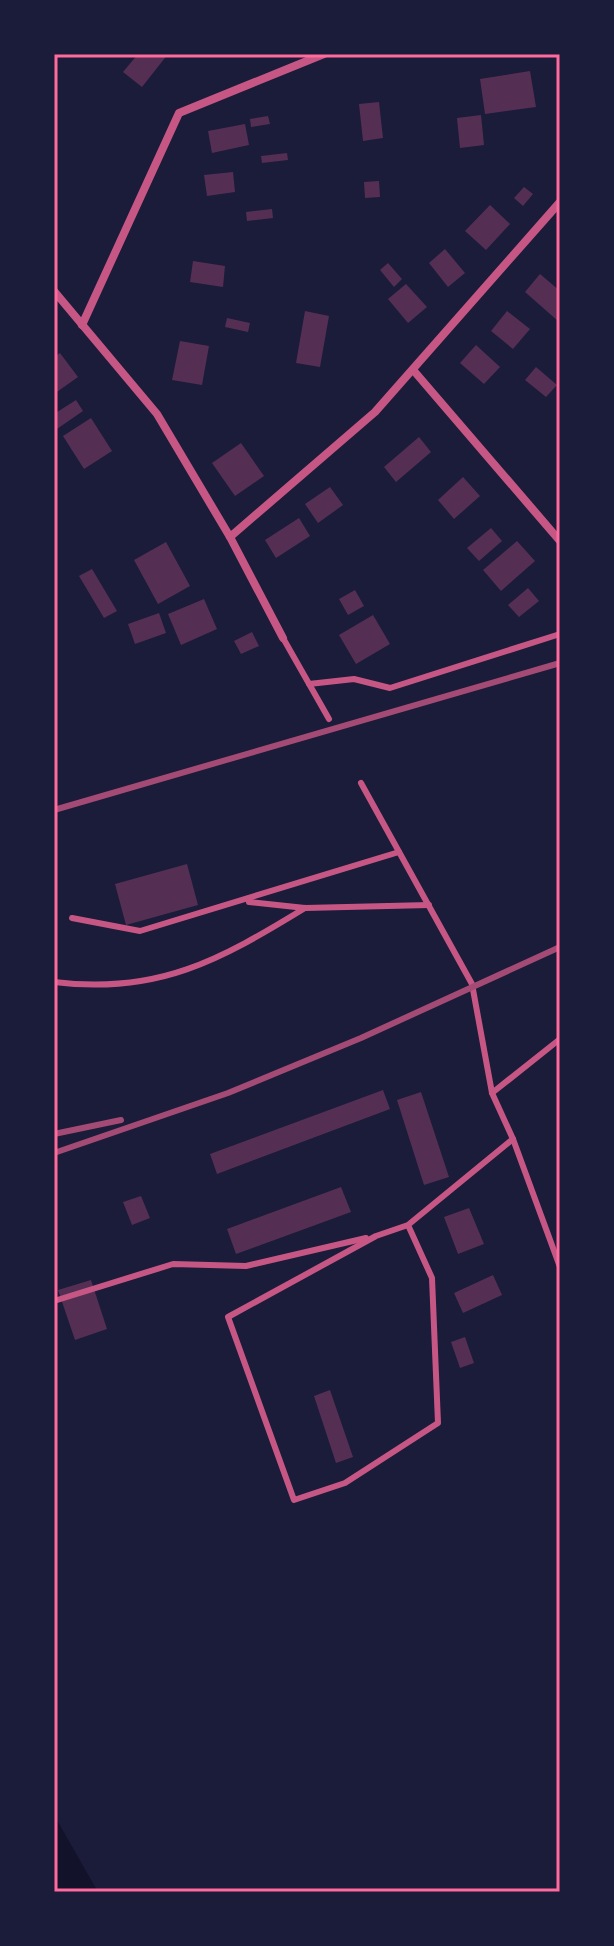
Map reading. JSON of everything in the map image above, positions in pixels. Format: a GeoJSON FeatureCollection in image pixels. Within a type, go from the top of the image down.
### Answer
{"type":"FeatureCollection","features":[{"type":"Feature","properties":{"kind":"street"},"geometry":{"type":"LineString","coordinates":[[82,325],[179,113],[324,54]]}},
{"type":"Feature","properties":{"kind":"street"},"geometry":{"type":"LineString","coordinates":[[230,537],[375,412],[560,202]]}},
{"type":"Feature","properties":{"kind":"street"},"geometry":{"type":"LineString","coordinates":[[54,291],[157,414],[230,537],[283,638]]}},
{"type":"Feature","properties":{"kind":"street"},"geometry":{"type":"LineString","coordinates":[[414,371],[560,541]]}},
{"type":"Feature","properties":{"kind":"lane"},"geometry":{"type":"LineString","coordinates":[[309,684],[354,679],[390,688],[560,634]]}},
{"type":"Feature","properties":{"kind":"lane"},"geometry":{"type":"LineString","coordinates":[[283,638],[329,719]]}},
{"type":"Feature","properties":{"kind":"lane"},"geometry":{"type":"LineString","coordinates":[[361,783],[472,984],[492,1093],[513,1139],[560,1267]]}},
{"type":"Feature","properties":{"kind":"lane"},"geometry":{"type":"LineString","coordinates":[[72,918],[140,931],[399,852]]}},
{"type":"Feature","properties":{"kind":"lane"},"geometry":{"type":"LineString","coordinates":[[245,901],[305,908],[429,905]]}},
{"type":"Feature","properties":{"kind":"lane"},"geometry":{"type":"LineString","coordinates":[[54,982],[78,985],[154,981],[226,956],[305,908]]}},
{"type":"Feature","properties":{"kind":"lane"},"geometry":{"type":"LineString","coordinates":[[492,1093],[560,1039]]}},
{"type":"Feature","properties":{"kind":"lane"},"geometry":{"type":"LineString","coordinates":[[54,1301],[173,1264],[246,1266],[376,1236],[408,1225],[513,1139]]}},
{"type":"Feature","properties":{"kind":"lane"},"geometry":{"type":"LineString","coordinates":[[376,1236],[228,1317],[294,1500],[345,1483],[438,1423],[432,1278],[408,1225]]}},
{"type":"Feature","properties":{"kind":"shaded area"},"geometry":{"type":"Polygon","coordinates":[[[54,1815],[98,1892],[54,1892],[54,1815]]]}},
{"type":"Feature","properties":{"kind":"building"},"geometry":{"type":"Polygon","coordinates":[[[138,54],[168,54],[142,87],[123,72],[138,54]]]}},
{"type":"Feature","properties":{"kind":"building"},"geometry":{"type":"Polygon","coordinates":[[[530,71],[536,107],[485,114],[480,79],[530,71]]]}},
{"type":"Feature","properties":{"kind":"building"},"geometry":{"type":"Polygon","coordinates":[[[379,102],[383,138],[363,141],[359,104],[379,102]]]}},
{"type":"Feature","properties":{"kind":"building"},"geometry":{"type":"Polygon","coordinates":[[[481,115],[484,145],[460,148],[457,118],[481,115]]]}},
{"type":"Feature","properties":{"kind":"building"},"geometry":{"type":"Polygon","coordinates":[[[268,116],[270,124],[251,127],[250,119],[268,116]]]}},
{"type":"Feature","properties":{"kind":"building"},"geometry":{"type":"Polygon","coordinates":[[[245,124],[249,145],[212,153],[208,131],[245,124]]]}},
{"type":"Feature","properties":{"kind":"building"},"geometry":{"type":"Polygon","coordinates":[[[287,153],[288,160],[262,163],[261,156],[287,153]]]}},
{"type":"Feature","properties":{"kind":"building"},"geometry":{"type":"Polygon","coordinates":[[[233,172],[235,192],[207,196],[204,175],[233,172]]]}},
{"type":"Feature","properties":{"kind":"building"},"geometry":{"type":"Polygon","coordinates":[[[379,181],[380,197],[365,198],[364,182],[379,181]]]}},
{"type":"Feature","properties":{"kind":"building"},"geometry":{"type":"Polygon","coordinates":[[[524,187],[533,194],[523,206],[514,198],[524,187]]]}},
{"type":"Feature","properties":{"kind":"building"},"geometry":{"type":"Polygon","coordinates":[[[490,205],[510,224],[486,250],[465,231],[490,205]]]}},
{"type":"Feature","properties":{"kind":"building"},"geometry":{"type":"Polygon","coordinates":[[[272,209],[273,218],[247,221],[246,212],[272,209]]]}},
{"type":"Feature","properties":{"kind":"building"},"geometry":{"type":"Polygon","coordinates":[[[445,249],[465,273],[448,287],[429,263],[445,249]]]}},
{"type":"Feature","properties":{"kind":"building"},"geometry":{"type":"Polygon","coordinates":[[[193,261],[225,266],[223,287],[190,282],[193,261]]]}},
{"type":"Feature","properties":{"kind":"building"},"geometry":{"type":"Polygon","coordinates":[[[388,263],[402,279],[394,287],[380,270],[388,263]]]}},
{"type":"Feature","properties":{"kind":"building"},"geometry":{"type":"Polygon","coordinates":[[[540,274],[560,291],[558,321],[525,292],[540,274]]]}},
{"type":"Feature","properties":{"kind":"building"},"geometry":{"type":"Polygon","coordinates":[[[406,284],[427,307],[408,323],[388,299],[406,284]]]}},
{"type":"Feature","properties":{"kind":"building"},"geometry":{"type":"Polygon","coordinates":[[[305,311],[329,316],[320,367],[296,363],[305,311]]]}},
{"type":"Feature","properties":{"kind":"building"},"geometry":{"type":"Polygon","coordinates":[[[507,311],[530,329],[513,349],[491,331],[507,311]]]}},
{"type":"Feature","properties":{"kind":"building"},"geometry":{"type":"Polygon","coordinates":[[[227,318],[250,323],[248,332],[225,327],[227,318]]]}},
{"type":"Feature","properties":{"kind":"building"},"geometry":{"type":"Polygon","coordinates":[[[180,341],[209,346],[202,385],[172,380],[180,341]]]}},
{"type":"Feature","properties":{"kind":"building"},"geometry":{"type":"Polygon","coordinates":[[[476,345],[500,367],[484,384],[460,363],[476,345]]]}},
{"type":"Feature","properties":{"kind":"building"},"geometry":{"type":"Polygon","coordinates":[[[60,353],[78,377],[54,394],[54,357],[60,353]]]}},
{"type":"Feature","properties":{"kind":"building"},"geometry":{"type":"Polygon","coordinates":[[[536,367],[557,385],[546,397],[525,380],[536,367]]]}},
{"type":"Feature","properties":{"kind":"building"},"geometry":{"type":"Polygon","coordinates":[[[76,400],[83,411],[54,431],[54,414],[76,400]]]}},
{"type":"Feature","properties":{"kind":"building"},"geometry":{"type":"Polygon","coordinates":[[[91,418],[112,451],[84,469],[63,436],[91,418]]]}},
{"type":"Feature","properties":{"kind":"building"},"geometry":{"type":"Polygon","coordinates":[[[419,437],[431,452],[396,482],[384,467],[419,437]]]}},
{"type":"Feature","properties":{"kind":"building"},"geometry":{"type":"Polygon","coordinates":[[[241,443],[264,476],[235,496],[212,463],[241,443]]]}},
{"type":"Feature","properties":{"kind":"building"},"geometry":{"type":"Polygon","coordinates":[[[463,477],[480,496],[454,519],[438,500],[463,477]]]}},
{"type":"Feature","properties":{"kind":"building"},"geometry":{"type":"Polygon","coordinates":[[[330,487],[343,505],[318,523],[305,504],[330,487]]]}},
{"type":"Feature","properties":{"kind":"building"},"geometry":{"type":"Polygon","coordinates":[[[299,518],[310,536],[276,558],[265,540],[299,518]]]}},
{"type":"Feature","properties":{"kind":"building"},"geometry":{"type":"Polygon","coordinates":[[[491,528],[502,541],[479,561],[467,548],[491,528]]]}},
{"type":"Feature","properties":{"kind":"building"},"geometry":{"type":"Polygon","coordinates":[[[517,541],[535,561],[501,591],[483,570],[517,541]]]}},
{"type":"Feature","properties":{"kind":"building"},"geometry":{"type":"Polygon","coordinates":[[[166,542],[190,586],[158,604],[134,560],[166,542]]]}},
{"type":"Feature","properties":{"kind":"building"},"geometry":{"type":"Polygon","coordinates":[[[92,569],[117,611],[104,618],[79,576],[92,569]]]}},
{"type":"Feature","properties":{"kind":"building"},"geometry":{"type":"Polygon","coordinates":[[[528,588],[539,601],[519,617],[508,605],[528,588]]]}},
{"type":"Feature","properties":{"kind":"building"},"geometry":{"type":"Polygon","coordinates":[[[355,590],[364,606],[348,615],[339,599],[355,590]]]}},
{"type":"Feature","properties":{"kind":"building"},"geometry":{"type":"Polygon","coordinates":[[[204,599],[217,629],[181,645],[168,614],[204,599]]]}},
{"type":"Feature","properties":{"kind":"building"},"geometry":{"type":"Polygon","coordinates":[[[159,613],[166,633],[135,644],[128,624],[159,613]]]}},
{"type":"Feature","properties":{"kind":"building"},"geometry":{"type":"Polygon","coordinates":[[[373,615],[390,644],[356,664],[339,635],[373,615]]]}},
{"type":"Feature","properties":{"kind":"building"},"geometry":{"type":"Polygon","coordinates":[[[252,632],[259,646],[241,654],[234,641],[252,632]]]}},
{"type":"Feature","properties":{"kind":"building"},"geometry":{"type":"Polygon","coordinates":[[[187,864],[198,905],[126,925],[115,884],[187,864]]]}},
{"type":"Feature","properties":{"kind":"building"},"geometry":{"type":"Polygon","coordinates":[[[383,1090],[390,1109],[217,1174],[210,1154],[383,1090]]]}},
{"type":"Feature","properties":{"kind":"building"},"geometry":{"type":"Polygon","coordinates":[[[421,1092],[449,1177],[424,1185],[397,1100],[421,1092]]]}},
{"type":"Feature","properties":{"kind":"building"},"geometry":{"type":"Polygon","coordinates":[[[341,1187],[351,1212],[236,1254],[227,1229],[341,1187]]]}},
{"type":"Feature","properties":{"kind":"building"},"geometry":{"type":"Polygon","coordinates":[[[141,1196],[150,1218],[132,1225],[123,1202],[141,1196]]]}},
{"type":"Feature","properties":{"kind":"building"},"geometry":{"type":"Polygon","coordinates":[[[469,1208],[484,1244],[458,1254],[444,1217],[469,1208]]]}},
{"type":"Feature","properties":{"kind":"building"},"geometry":{"type":"Polygon","coordinates":[[[493,1275],[502,1295],[463,1313],[454,1293],[493,1275]]]}},
{"type":"Feature","properties":{"kind":"building"},"geometry":{"type":"Polygon","coordinates":[[[91,1280],[107,1329],[75,1340],[58,1290],[91,1280]]]}},
{"type":"Feature","properties":{"kind":"building"},"geometry":{"type":"Polygon","coordinates":[[[465,1337],[474,1363],[460,1368],[451,1342],[465,1337]]]}},
{"type":"Feature","properties":{"kind":"building"},"geometry":{"type":"Polygon","coordinates":[[[330,1390],[353,1457],[336,1463],[314,1396],[330,1390]]]}},
{"type":"Feature","properties":{"kind":"railway"},"geometry":{"type":"LineString","coordinates":[[54,810],[560,663]]}},
{"type":"Feature","properties":{"kind":"railway"},"geometry":{"type":"LineString","coordinates":[[54,1153],[228,1093],[361,1038],[560,947]]}},
{"type":"Feature","properties":{"kind":"railway"},"geometry":{"type":"LineString","coordinates":[[54,1134],[121,1120]]}}]}
